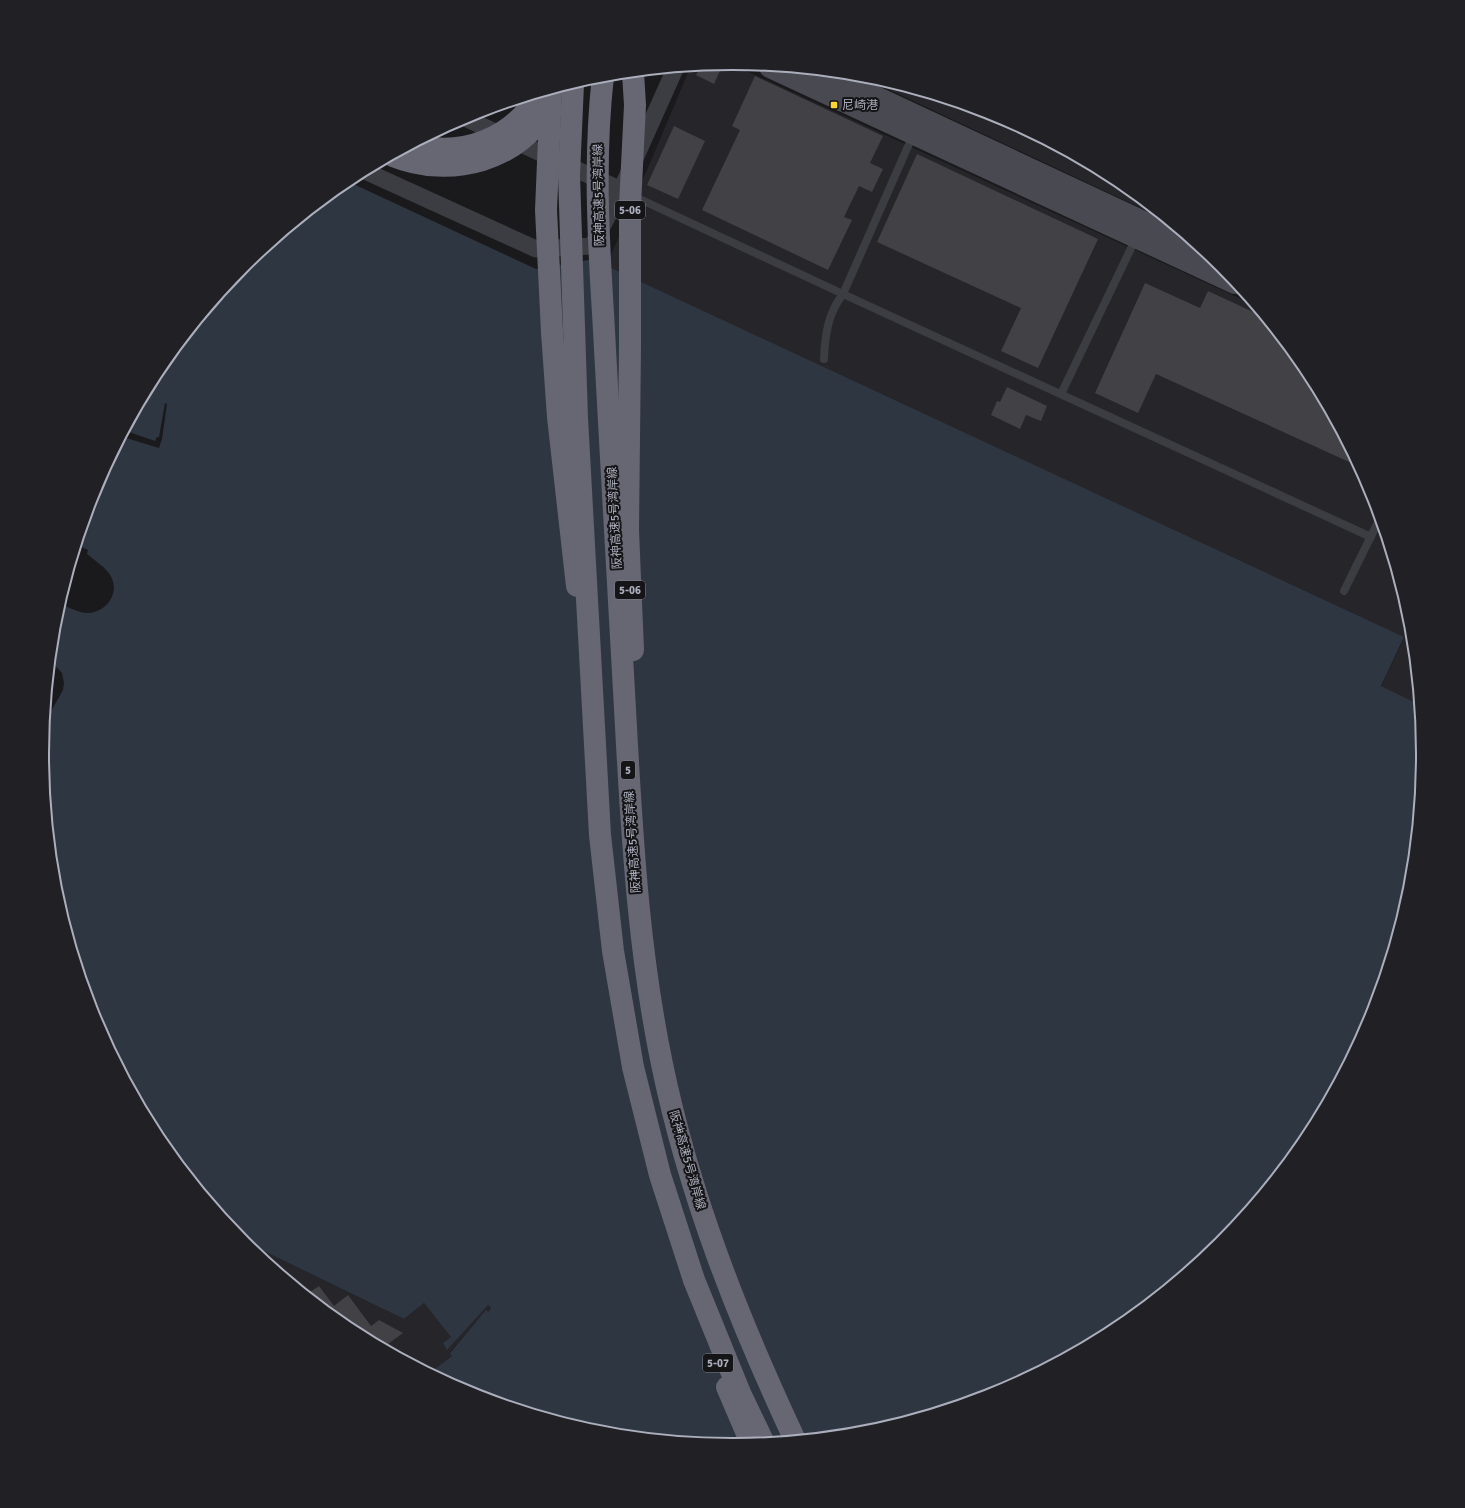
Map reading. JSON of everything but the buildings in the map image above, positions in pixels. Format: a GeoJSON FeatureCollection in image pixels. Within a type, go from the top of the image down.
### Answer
{"type":"FeatureCollection","features":[{"type":"Feature","properties":{"kind":"highway","name":"5-06"},"geometry":{"type":"LineString","coordinates":[[632,833],[636,733],[628,530],[630,206],[635,105],[633,78]]}},
{"type":"Feature","properties":{"kind":"highway","name":"阪神高速5号湾岸線"},"geometry":{"type":"LineString","coordinates":[[602,84],[597,157],[598,214],[632,833],[636,889],[649,997],[661,1063],[675,1124],[693,1186],[716,1254],[767,1381],[792,1435]]}},
{"type":"Feature","properties":{"kind":"highway"},"geometry":{"type":"LineString","coordinates":[[572,90],[569,223],[577,410],[600,835],[606,896],[622,1010],[646,1122],[663,1182],[694,1280],[740,1393],[761,1437]]}},
{"type":"Feature","properties":{"kind":"highway"},"geometry":{"type":"LineString","coordinates":[[398,158],[406,162],[438,167],[472,163],[488,159],[521,141],[534,129],[545,114],[554,94]]}},
{"type":"Feature","properties":{"kind":"highway"},"geometry":{"type":"LineString","coordinates":[[551,96],[546,210],[558,417],[567,504],[593,702]]}},
{"type":"Feature","properties":{"kind":"highway"},"geometry":{"type":"LineString","coordinates":[[421,146],[439,149],[454,149],[493,138],[516,123],[526,113],[534,101]]}},
{"type":"Feature","properties":{"kind":"highway","name":"5-07"},"geometry":{"type":"LineString","coordinates":[[694,1280],[707,1334],[730,1397],[748,1437]]}},
{"type":"Feature","properties":{"kind":"highway"},"geometry":{"type":"LineString","coordinates":[[767,1381],[800,1434]]}},
{"type":"Feature","properties":{"kind":"street"},"geometry":{"type":"LineString","coordinates":[[372,174],[536,248],[592,246],[621,190],[673,73]]}},
{"type":"Feature","properties":{"kind":"street"},"geometry":{"type":"LineString","coordinates":[[784,73],[917,126],[1140,230],[1219,274]]}},
{"type":"Feature","properties":{"kind":"street"},"geometry":{"type":"LineString","coordinates":[[832,78],[917,126]]}},
{"type":"Feature","properties":{"kind":"street"},"geometry":{"type":"LineString","coordinates":[[474,122],[621,190]]}},
{"type":"Feature","properties":{"kind":"street"},"geometry":{"type":"LineString","coordinates":[[1140,230],[1188,245]]}},
{"type":"Feature","properties":{"kind":"lane"},"geometry":{"type":"LineString","coordinates":[[824,359],[825,332],[836,303],[843,294],[917,126]]}},
{"type":"Feature","properties":{"kind":"lane"},"geometry":{"type":"LineString","coordinates":[[621,190],[1371,537]]}},
{"type":"Feature","properties":{"kind":"lane"},"geometry":{"type":"LineString","coordinates":[[1061,394],[1140,230]]}},
{"type":"Feature","properties":{"kind":"lane"},"geometry":{"type":"LineString","coordinates":[[1344,591],[1377,526]]}},
{"type":"Feature","properties":{"kind":"shaded area"},"geometry":{"type":"Polygon","coordinates":[[[745,71],[1243,300],[1275,338],[1301,374],[1346,452],[1364,492],[1380,534],[1393,577],[1403,621],[1414,702],[1381,687],[1404,638],[606,267],[688,72],[745,71]]]}},
{"type":"Feature","properties":{"kind":"shaded area"},"geometry":{"type":"Polygon","coordinates":[[[888,89],[952,107],[1035,141],[1074,162],[1149,212],[888,89]]]}},
{"type":"Feature","properties":{"kind":"shaded area"},"geometry":{"type":"Polygon","coordinates":[[[355,185],[536,269],[588,260],[596,261],[1404,637],[1381,686],[1414,702],[1416,754],[1415,799],[1410,843],[1403,887],[1393,931],[1380,974],[1364,1016],[1346,1056],[1301,1134],[1275,1170],[1246,1205],[1216,1237],[1183,1268],[1149,1296],[1074,1346],[1035,1367],[952,1401],[909,1414],[822,1432],[732,1438],[688,1436],[643,1432],[556,1414],[513,1401],[435,1369],[452,1356],[450,1353],[486,1310],[488,1312],[491,1308],[488,1305],[447,1350],[443,1343],[451,1337],[424,1303],[404,1319],[264,1251],[219,1205],[190,1170],[164,1134],[141,1096],[119,1056],[101,1016],[85,974],[72,931],[62,887],[50,799],[50,713],[63,690],[64,683],[62,673],[55,665],[62,621],[65,606],[89,613],[102,608],[111,598],[114,585],[108,572],[87,554],[88,550],[81,547],[101,492],[127,438],[159,448],[162,439],[167,404],[165,403],[159,437],[157,437],[155,441],[130,432],[164,374],[190,338],[219,303],[249,271],[282,240],[316,212],[355,185]]]}},
{"type":"Feature","properties":{"kind":"shaded area"},"geometry":{"type":"Polygon","coordinates":[[[264,1251],[404,1319],[424,1303],[452,1337],[447,1350],[487,1305],[491,1308],[488,1312],[486,1311],[450,1352],[452,1356],[435,1369],[391,1346],[316,1296],[264,1251]]]}},
{"type":"Feature","properties":{"kind":"place","name":"尼崎港"},"geometry":{"type":"Point","coordinates":[834,105]}}]}
